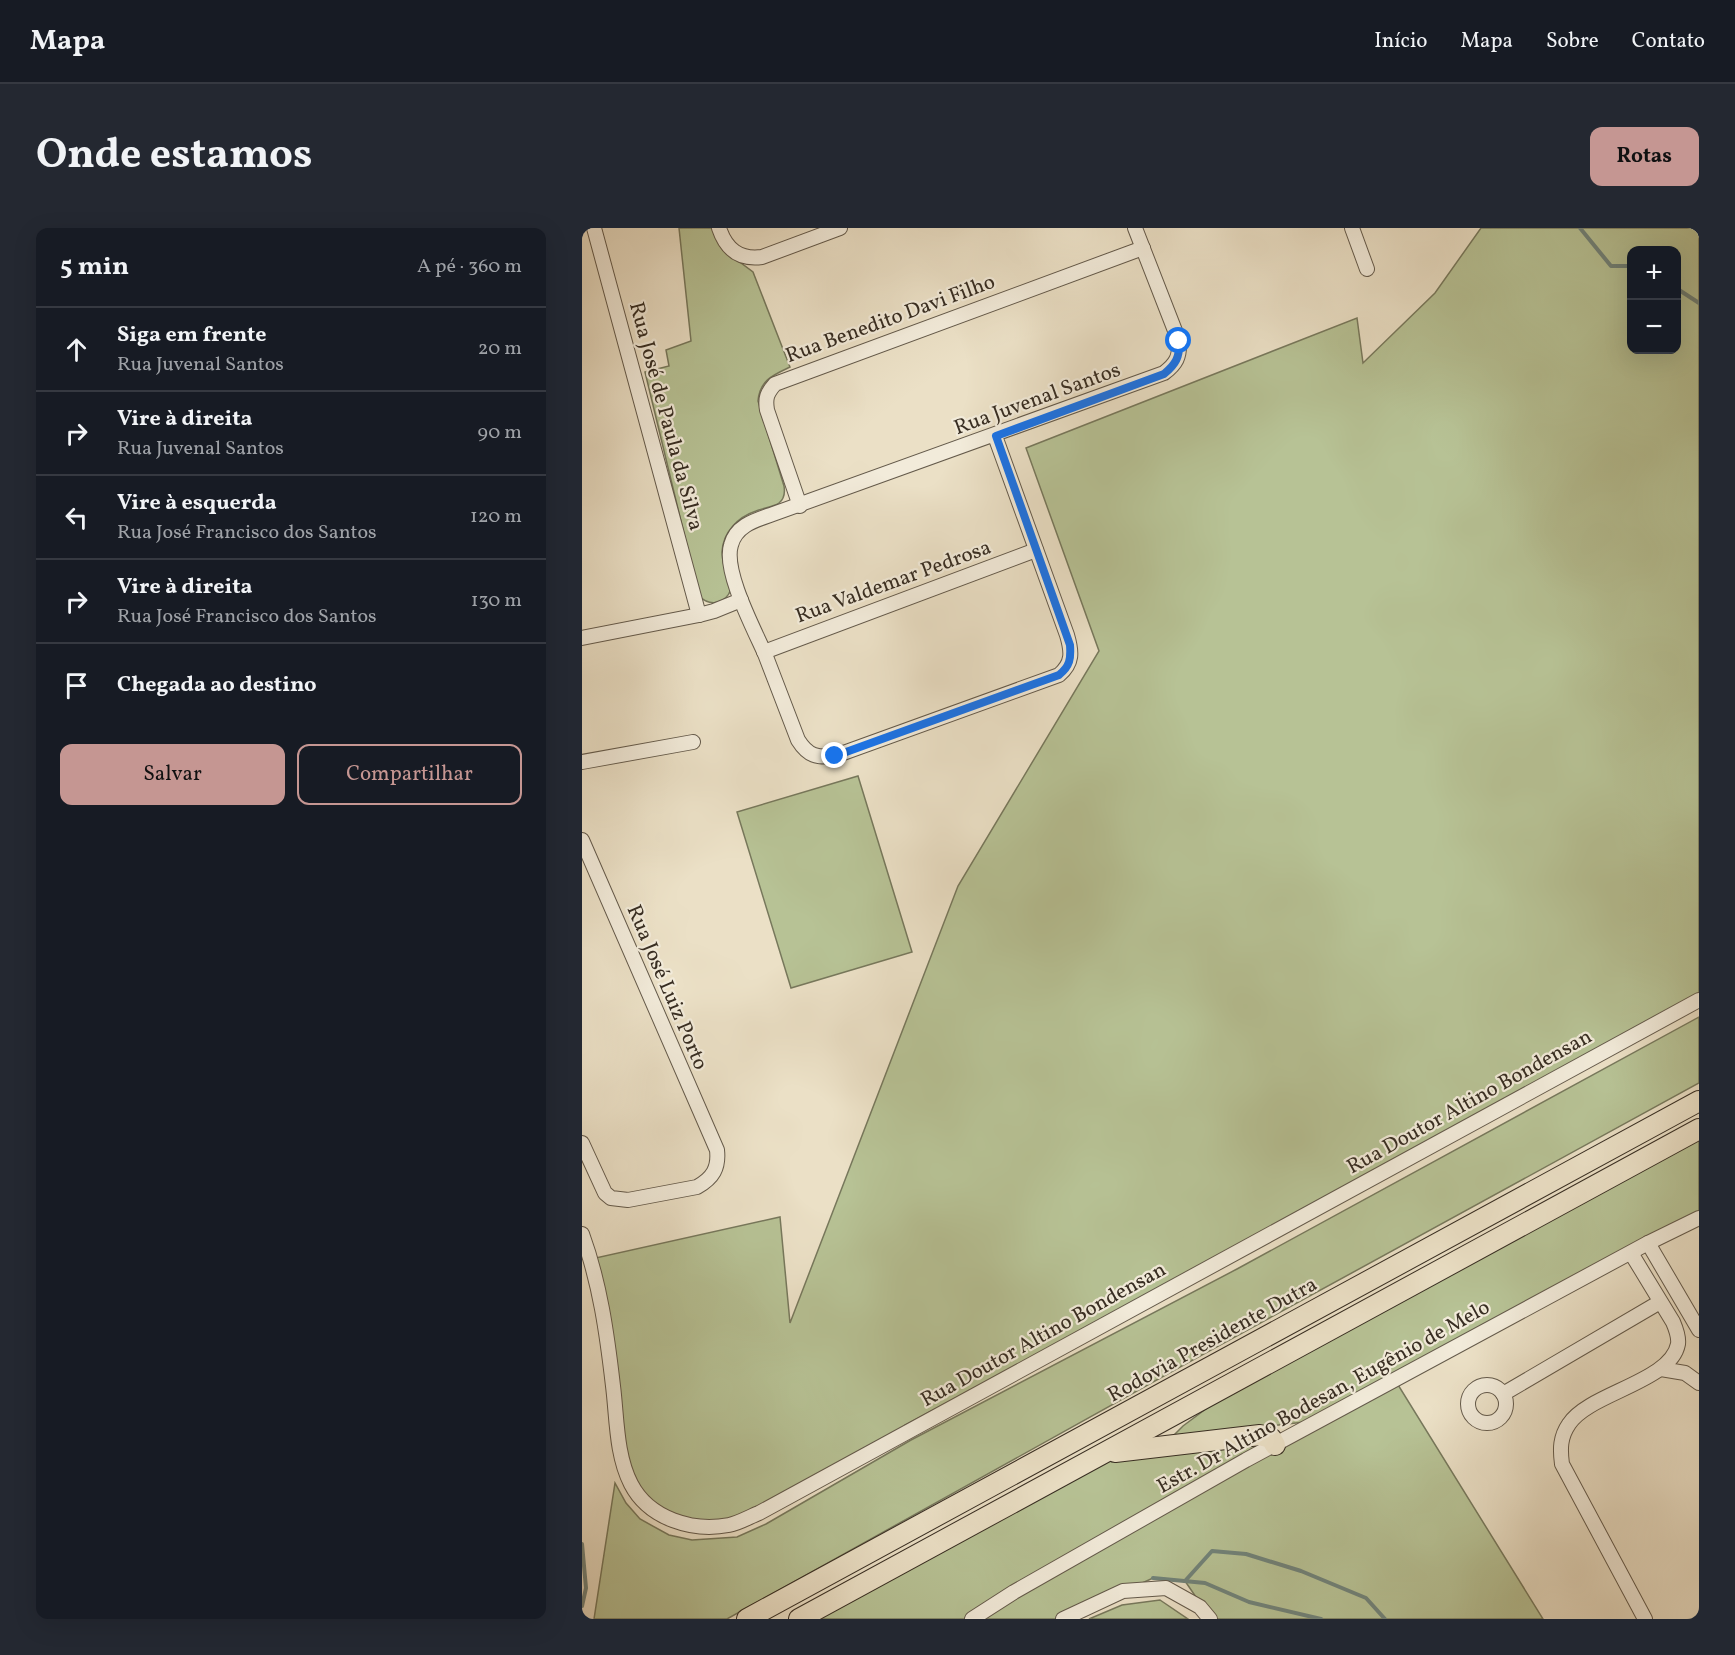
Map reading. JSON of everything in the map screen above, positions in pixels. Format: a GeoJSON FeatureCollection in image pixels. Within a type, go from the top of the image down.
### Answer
{"type":"FeatureCollection","features":[{"type":"Feature","properties":{"kind":"highway","name":"Rodovia Presidente Dutra"},"geometry":{"type":"LineString","coordinates":[[747,1619],[1699,1101]]}},
{"type":"Feature","properties":{"kind":"highway"},"geometry":{"type":"LineString","coordinates":[[799,1619],[1699,1129]]}},
{"type":"Feature","properties":{"kind":"highway"},"geometry":{"type":"LineString","coordinates":[[1103,1453],[1260,1435],[1271,1438],[1275,1445]]}},
{"type":"Feature","properties":{"kind":"street","name":"Rua José de Paula da Silva"},"geometry":{"type":"LineString","coordinates":[[594,228],[699,615]]}},
{"type":"Feature","properties":{"kind":"street"},"geometry":{"type":"LineString","coordinates":[[719,228],[723,238],[734,252],[752,258],[762,257],[840,228]]}},
{"type":"Feature","properties":{"kind":"street","name":"Rua Juvenal Santos"},"geometry":{"type":"LineString","coordinates":[[1036,550],[1070,645],[1071,658],[1068,667],[1059,675],[835,756],[819,758],[806,752],[798,740],[741,600],[729,556],[731,543],[743,527],[773,514],[1164,374],[1175,365],[1180,354],[1179,341],[1135,228]]}},
{"type":"Feature","properties":{"kind":"street"},"geometry":{"type":"LineString","coordinates":[[1352,228],[1367,269]]}},
{"type":"Feature","properties":{"kind":"street","name":"Rua Benedito Davi Filho"},"geometry":{"type":"LineString","coordinates":[[800,506],[767,410],[765,399],[767,392],[775,384],[1143,248]]}},
{"type":"Feature","properties":{"kind":"street"},"geometry":{"type":"LineString","coordinates":[[996,436],[1036,550]]}},
{"type":"Feature","properties":{"kind":"street","name":"Rua Valdemar Pedrosa"},"geometry":{"type":"LineString","coordinates":[[764,652],[1036,550]]}},
{"type":"Feature","properties":{"kind":"street"},"geometry":{"type":"LineString","coordinates":[[582,638],[699,615],[741,600]]}},
{"type":"Feature","properties":{"kind":"street"},"geometry":{"type":"LineString","coordinates":[[582,762],[693,742]]}},
{"type":"Feature","properties":{"kind":"street","name":"Rua José Luiz Porto"},"geometry":{"type":"LineString","coordinates":[[582,840],[717,1150],[718,1162],[708,1181],[696,1187],[620,1200],[605,1193],[582,1143]]}},
{"type":"Feature","properties":{"kind":"street","name":"Rua Doutor Altino Bondensan"},"geometry":{"type":"LineString","coordinates":[[582,1234],[599,1291],[609,1349],[621,1455],[632,1486],[655,1510],[679,1523],[705,1527],[731,1524],[759,1513],[1699,1000]]}},
{"type":"Feature","properties":{"kind":"street","name":"Estr. Dr Altino Bodesan, Eugênio de Melo"},"geometry":{"type":"LineString","coordinates":[[972,1619],[1034,1581],[1275,1445],[1648,1243],[1699,1218]]}},
{"type":"Feature","properties":{"kind":"street"},"geometry":{"type":"LineString","coordinates":[[1648,1243],[1699,1330]]}},
{"type":"Feature","properties":{"kind":"street"},"geometry":{"type":"LineString","coordinates":[[1631,1253],[1673,1322],[1678,1345],[1661,1369],[1581,1412],[1569,1423],[1563,1434],[1560,1448],[1562,1464],[1645,1619]]}},
{"type":"Feature","properties":{"kind":"street"},"geometry":{"type":"LineString","coordinates":[[1503,1394],[1660,1302]]}},
{"type":"Feature","properties":{"kind":"street"},"geometry":{"type":"LineString","coordinates":[[1661,1369],[1685,1373],[1699,1383]]}},
{"type":"Feature","properties":{"kind":"street"},"geometry":{"type":"LineString","coordinates":[[1063,1619],[1123,1591],[1166,1588],[1200,1607],[1210,1619]]}},
{"type":"Feature","properties":{"kind":"green space"},"geometry":{"type":"Polygon","coordinates":[[[679,228],[713,228],[729,254],[753,272],[790,367],[768,379],[761,388],[758,401],[784,486],[784,495],[777,504],[743,517],[728,532],[722,552],[731,589],[722,601],[713,603],[699,596],[645,372],[669,366],[666,350],[691,341],[679,228]]]}},
{"type":"Feature","properties":{"kind":"green space"},"geometry":{"type":"Polygon","coordinates":[[[1481,228],[1699,228],[1699,1003],[905,1425],[908,1432],[745,1519],[679,1523],[631,1486],[591,1259],[780,1217],[790,1323],[958,886],[1099,651],[1026,448],[1357,318],[1363,363],[1435,293],[1481,228]]]}},
{"type":"Feature","properties":{"kind":"green space"},"geometry":{"type":"Polygon","coordinates":[[[858,776],[912,952],[791,988],[737,812],[858,776]]]}},
{"type":"Feature","properties":{"kind":"green space"},"geometry":{"type":"Polygon","coordinates":[[[1699,1017],[1699,1083],[1189,1362],[727,1619],[594,1619],[615,1483],[626,1503],[640,1519],[669,1535],[692,1540],[737,1537],[766,1524],[911,1440],[1237,1269],[1699,1017]]]}},
{"type":"Feature","properties":{"kind":"green space"},"geometry":{"type":"Polygon","coordinates":[[[1699,1129],[1699,1218],[1395,1380],[1543,1619],[1211,1619],[1185,1581],[1153,1578],[1063,1619],[799,1619],[1103,1453],[1271,1438],[1322,1420],[1172,1437],[1183,1426],[1269,1362],[1699,1129]]]}},
{"type":"Feature","properties":{"kind":"green space"},"geometry":{"type":"Polygon","coordinates":[[[1160,1600],[1188,1619],[1089,1619],[1122,1605],[1160,1600]]]}},
{"type":"Feature","properties":{"kind":"waterway"},"geometry":{"type":"LineString","coordinates":[[1580,228],[1611,266],[1627,266]]}},
{"type":"Feature","properties":{"kind":"waterway"},"geometry":{"type":"LineString","coordinates":[[1681,291],[1699,303]]}},
{"type":"Feature","properties":{"kind":"waterway"},"geometry":{"type":"LineString","coordinates":[[582,1544],[586,1588],[582,1606]]}},
{"type":"Feature","properties":{"kind":"waterway"},"geometry":{"type":"LineString","coordinates":[[1185,1581],[1212,1551],[1246,1554],[1301,1571],[1366,1598],[1385,1619]]}},
{"type":"Feature","properties":{"kind":"waterway"},"geometry":{"type":"LineString","coordinates":[[1153,1578],[1205,1583],[1249,1602],[1321,1619]]}},
{"type":"Feature","properties":{"kind":"route"},"geometry":{"type":"LineString","coordinates":[[835,756],[1059,675],[1068,667],[1071,658],[1070,645],[996,436],[1164,374],[1175,365],[1180,354],[1179,341]]}}]}
